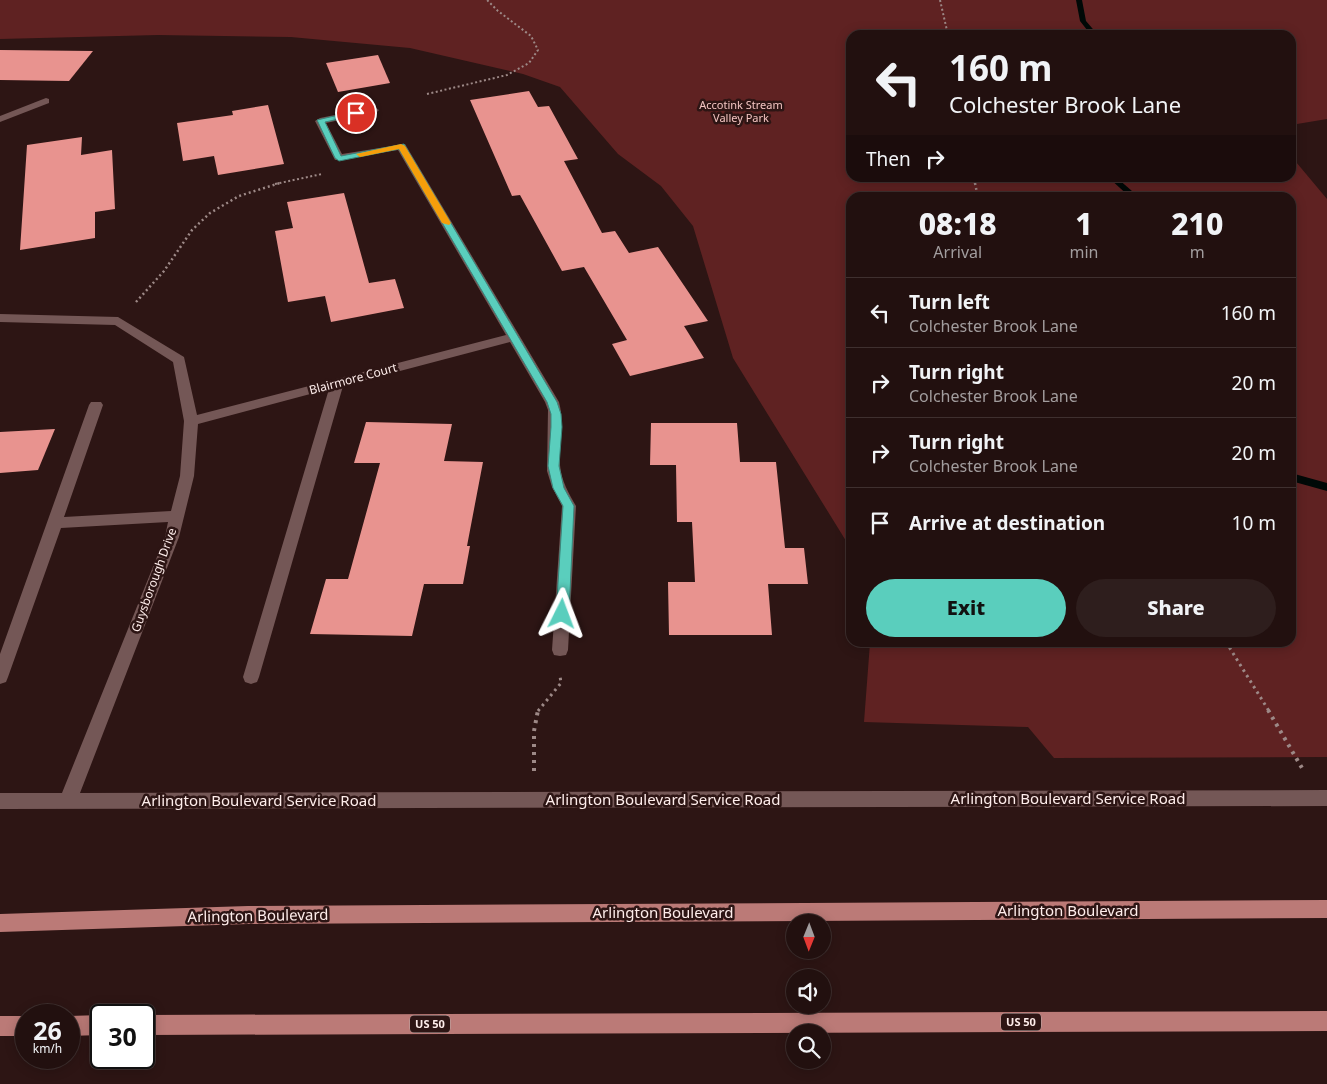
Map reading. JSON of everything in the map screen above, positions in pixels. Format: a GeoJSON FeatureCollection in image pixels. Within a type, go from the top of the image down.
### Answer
{"type":"FeatureCollection","features":[{"type":"Feature","properties":{"kind":"main road","name":"Arlington Boulevard"},"geometry":{"type":"LineString","coordinates":[[0,923],[248,915],[1327,909]]}},
{"type":"Feature","properties":{"kind":"main road","name":"US 50"},"geometry":{"type":"LineString","coordinates":[[155,1025],[1327,1021]]}},
{"type":"Feature","properties":{"kind":"main road"},"geometry":{"type":"LineString","coordinates":[[0,1026],[15,1026]]}},
{"type":"Feature","properties":{"kind":"street"},"geometry":{"type":"LineString","coordinates":[[0,118],[46,101]]}},
{"type":"Feature","properties":{"kind":"street"},"geometry":{"type":"LineString","coordinates":[[374,110],[320,120],[339,158],[401,146],[552,402],[556,414],[553,466],[559,488],[569,506],[560,650]]}},
{"type":"Feature","properties":{"kind":"street"},"geometry":{"type":"LineString","coordinates":[[0,318],[118,321]]}},
{"type":"Feature","properties":{"kind":"street","name":"Guysborough Drive"},"geometry":{"type":"LineString","coordinates":[[68,801],[172,537],[187,476],[191,421],[179,360],[118,321]]}},
{"type":"Feature","properties":{"kind":"street","name":"Blairmore Court"},"geometry":{"type":"LineString","coordinates":[[191,421],[515,337]]}},
{"type":"Feature","properties":{"kind":"street"},"geometry":{"type":"LineString","coordinates":[[251,677],[337,384]]}},
{"type":"Feature","properties":{"kind":"street"},"geometry":{"type":"LineString","coordinates":[[0,677],[96,405]]}},
{"type":"Feature","properties":{"kind":"street"},"geometry":{"type":"LineString","coordinates":[[55,523],[177,516]]}},
{"type":"Feature","properties":{"kind":"street","name":"Arlington Boulevard Service Road"},"geometry":{"type":"LineString","coordinates":[[0,802],[1322,798]]}},
{"type":"Feature","properties":{"kind":"path"},"geometry":{"type":"LineString","coordinates":[[427,94],[499,77],[530,63],[538,50],[531,36],[498,12],[487,0]]}},
{"type":"Feature","properties":{"kind":"path"},"geometry":{"type":"LineString","coordinates":[[940,0],[947,30]]}},
{"type":"Feature","properties":{"kind":"path"},"geometry":{"type":"LineString","coordinates":[[118,321],[163,272],[197,224],[223,205],[242,193],[262,186],[329,173]]}},
{"type":"Feature","properties":{"kind":"path"},"geometry":{"type":"LineString","coordinates":[[1229,647],[1322,798]]}},
{"type":"Feature","properties":{"kind":"path"},"geometry":{"type":"LineString","coordinates":[[534,772],[534,731],[538,709],[561,683],[558,663],[560,650]]}},
{"type":"Feature","properties":{"kind":"green space","name":"Accotink Stream Valley Park"},"geometry":{"type":"Polygon","coordinates":[[[0,0],[1327,0],[1327,119],[1296,124],[1296,30],[846,30],[846,182],[1296,182],[1296,162],[1327,199],[1327,757],[1054,758],[1028,727],[864,722],[870,647],[1296,647],[1296,192],[846,192],[846,541],[733,358],[693,226],[661,186],[618,154],[560,87],[523,74],[410,48],[291,37],[158,35],[0,39],[0,0]]]}},
{"type":"Feature","properties":{"kind":"building"},"geometry":{"type":"Polygon","coordinates":[[[0,50],[93,51],[69,81],[0,80],[0,50]]]}},
{"type":"Feature","properties":{"kind":"building"},"geometry":{"type":"Polygon","coordinates":[[[378,55],[390,83],[338,92],[326,63],[378,55]]]}},
{"type":"Feature","properties":{"kind":"building"},"geometry":{"type":"Polygon","coordinates":[[[529,91],[538,107],[549,106],[578,159],[564,161],[602,233],[615,231],[629,253],[658,247],[708,321],[684,326],[704,358],[630,376],[612,344],[627,340],[584,267],[562,271],[520,195],[512,196],[470,100],[529,91]]]}},
{"type":"Feature","properties":{"kind":"building"},"geometry":{"type":"Polygon","coordinates":[[[268,105],[284,164],[218,175],[214,156],[183,161],[177,123],[233,115],[232,111],[268,105]]]}},
{"type":"Feature","properties":{"kind":"building"},"geometry":{"type":"Polygon","coordinates":[[[82,137],[81,155],[112,150],[115,209],[95,212],[95,238],[20,250],[27,145],[82,137]]]}},
{"type":"Feature","properties":{"kind":"building"},"geometry":{"type":"Polygon","coordinates":[[[344,193],[369,283],[395,279],[404,308],[331,322],[325,296],[288,302],[275,231],[293,228],[287,202],[344,193]]]}},
{"type":"Feature","properties":{"kind":"building"},"geometry":{"type":"Polygon","coordinates":[[[366,422],[452,424],[444,461],[483,462],[467,546],[470,546],[463,584],[424,584],[412,636],[310,634],[326,579],[348,579],[380,463],[354,463],[366,422]]]}},
{"type":"Feature","properties":{"kind":"building"},"geometry":{"type":"Polygon","coordinates":[[[651,423],[737,423],[740,462],[776,462],[785,548],[804,548],[808,584],[768,584],[772,635],[669,635],[668,582],[695,582],[692,522],[677,522],[676,465],[650,465],[651,423]]]}},
{"type":"Feature","properties":{"kind":"building"},"geometry":{"type":"Polygon","coordinates":[[[55,429],[38,470],[0,473],[0,432],[55,429]]]}},
{"type":"Feature","properties":{"kind":"waterway"},"geometry":{"type":"LineString","coordinates":[[1079,0],[1083,21],[1091,30]]}},
{"type":"Feature","properties":{"kind":"waterway"},"geometry":{"type":"LineString","coordinates":[[1118,182],[1129,192]]}},
{"type":"Feature","properties":{"kind":"waterway"},"geometry":{"type":"LineString","coordinates":[[1296,478],[1327,487]]}},
{"type":"Feature","properties":{"kind":"slow traffic"},"geometry":{"type":"LineString","coordinates":[[360,154],[401,146],[446,223]]}},
{"type":"Feature","properties":{"kind":"route"},"geometry":{"type":"LineString","coordinates":[[356,113],[320,120],[339,158],[401,146],[552,402],[556,414],[557,427],[553,466],[559,488],[569,506],[562,614]]}}]}
